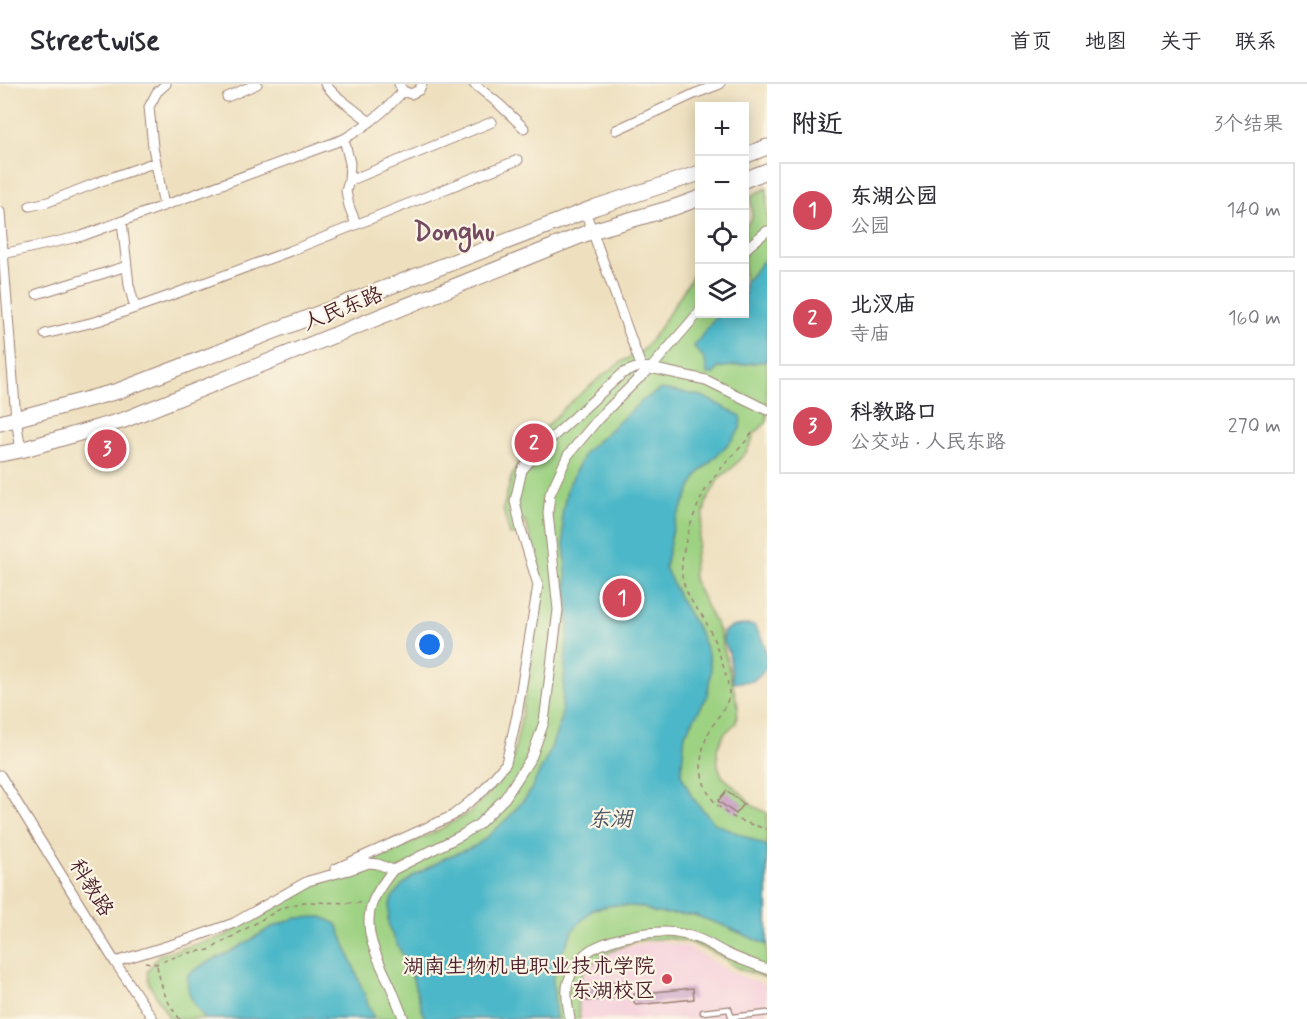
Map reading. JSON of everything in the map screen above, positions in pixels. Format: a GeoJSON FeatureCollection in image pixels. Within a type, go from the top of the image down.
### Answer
{"type":"FeatureCollection","features":[{"type":"Feature","properties":{"kind":"main road"},"geometry":{"type":"LineString","coordinates":[[749,154],[767,147]]}},
{"type":"Feature","properties":{"kind":"main road"},"geometry":{"type":"LineString","coordinates":[[749,178],[767,171]]}},
{"type":"Feature","properties":{"kind":"main road","name":"人民东路"},"geometry":{"type":"LineString","coordinates":[[0,423],[118,391],[585,211],[695,174]]}},
{"type":"Feature","properties":{"kind":"main road","name":"人民东路"},"geometry":{"type":"LineString","coordinates":[[0,454],[124,420],[592,231],[695,200]]}},
{"type":"Feature","properties":{"kind":"street"},"geometry":{"type":"LineString","coordinates":[[164,206],[153,147],[149,107],[157,92],[166,84]]}},
{"type":"Feature","properties":{"kind":"street"},"geometry":{"type":"LineString","coordinates":[[227,98],[257,84]]}},
{"type":"Feature","properties":{"kind":"street"},"geometry":{"type":"LineString","coordinates":[[325,84],[334,94],[370,122]]}},
{"type":"Feature","properties":{"kind":"street"},"geometry":{"type":"LineString","coordinates":[[3,254],[82,236],[344,138],[370,122],[396,100],[401,88],[411,94],[419,90],[422,84]]}},
{"type":"Feature","properties":{"kind":"street"},"geometry":{"type":"LineString","coordinates":[[474,84],[524,128]]}},
{"type":"Feature","properties":{"kind":"street"},"geometry":{"type":"LineString","coordinates":[[616,130],[692,89],[720,84]]}},
{"type":"Feature","properties":{"kind":"street"},"geometry":{"type":"LineString","coordinates":[[349,181],[492,122]]}},
{"type":"Feature","properties":{"kind":"street"},"geometry":{"type":"LineString","coordinates":[[344,138],[350,163],[346,192],[356,224]]}},
{"type":"Feature","properties":{"kind":"street"},"geometry":{"type":"LineString","coordinates":[[45,334],[98,321],[290,251],[518,160]]}},
{"type":"Feature","properties":{"kind":"street"},"geometry":{"type":"LineString","coordinates":[[30,206],[48,202],[156,162]]}},
{"type":"Feature","properties":{"kind":"street"},"geometry":{"type":"LineString","coordinates":[[585,211],[646,367]]}},
{"type":"Feature","properties":{"kind":"street"},"geometry":{"type":"LineString","coordinates":[[0,212],[16,419],[21,450]]}},
{"type":"Feature","properties":{"kind":"street"},"geometry":{"type":"LineString","coordinates":[[122,221],[129,285],[135,308]]}},
{"type":"Feature","properties":{"kind":"street"},"geometry":{"type":"LineString","coordinates":[[749,246],[767,231]]}},
{"type":"Feature","properties":{"kind":"street"},"geometry":{"type":"LineString","coordinates":[[37,294],[127,266]]}},
{"type":"Feature","properties":{"kind":"street"},"geometry":{"type":"LineString","coordinates":[[404,1019],[375,952],[369,930],[372,903],[381,885],[393,870],[479,824],[505,798],[532,756],[544,723],[558,610],[548,513],[550,494],[568,455],[599,418],[695,315]]}},
{"type":"Feature","properties":{"kind":"street"},"geometry":{"type":"LineString","coordinates":[[115,962],[234,923],[308,881],[452,816],[483,792],[506,763],[517,715],[538,585],[515,501],[522,470],[543,445],[622,373],[646,367],[706,380],[767,410]]}},
{"type":"Feature","properties":{"kind":"street","name":"科教路"},"geometry":{"type":"LineString","coordinates":[[0,775],[115,962],[153,1019]]}},
{"type":"Feature","properties":{"kind":"street"},"geometry":{"type":"LineString","coordinates":[[308,881],[369,863],[393,870]]}},
{"type":"Feature","properties":{"kind":"street"},"geometry":{"type":"LineString","coordinates":[[570,1019],[567,984],[576,964],[590,950],[618,939],[656,932],[681,933],[707,941],[746,962],[767,969]]}},
{"type":"Feature","properties":{"kind":"lane"},"geometry":{"type":"LineString","coordinates":[[703,1012],[729,1009],[732,1018],[767,1013]]}},
{"type":"Feature","properties":{"kind":"path"},"geometry":{"type":"LineString","coordinates":[[752,433],[710,482],[700,500],[683,552],[681,567],[682,579],[690,600],[706,622],[719,654],[729,696],[704,741],[701,758],[702,781],[708,793],[727,813],[767,829]]}},
{"type":"Feature","properties":{"kind":"path"},"geometry":{"type":"LineString","coordinates":[[141,962],[156,964],[193,952],[209,950],[282,908],[304,902],[372,903]]}},
{"type":"Feature","properties":{"kind":"path"},"geometry":{"type":"LineString","coordinates":[[156,964],[163,993],[180,1019]]}},
{"type":"Feature","properties":{"kind":"shaded area","name":"湖南生物机电职业技术学院 东湖校区"},"geometry":{"type":"Polygon","coordinates":[[[656,941],[686,946],[735,974],[767,985],[767,1019],[577,1019],[584,966],[620,948],[656,941]]]}},
{"type":"Feature","properties":{"kind":"green space"},"geometry":{"type":"Polygon","coordinates":[[[767,188],[767,422],[755,433],[747,451],[731,469],[719,478],[706,503],[693,579],[720,633],[738,706],[736,723],[724,734],[717,749],[718,765],[722,776],[753,806],[767,813],[767,978],[737,968],[717,954],[689,942],[668,938],[634,941],[606,954],[585,969],[576,987],[580,1019],[170,1019],[149,984],[147,972],[159,955],[225,936],[271,908],[349,867],[392,852],[437,831],[471,812],[497,784],[513,758],[542,586],[537,559],[525,520],[518,534],[510,535],[503,509],[511,478],[520,458],[531,443],[565,407],[603,375],[642,351],[657,332],[695,272],[695,318],[749,318],[751,196],[767,188]]]}},
{"type":"Feature","properties":{"kind":"water"},"geometry":{"type":"Polygon","coordinates":[[[767,257],[767,361],[718,368],[714,374],[707,374],[704,360],[694,346],[715,318],[749,318],[749,277],[767,257]]]}},
{"type":"Feature","properties":{"kind":"water","name":"东湖"},"geometry":{"type":"Polygon","coordinates":[[[661,389],[702,396],[741,416],[740,429],[732,440],[698,474],[674,524],[665,567],[700,633],[709,656],[711,671],[707,697],[685,734],[681,774],[692,797],[714,823],[767,846],[767,945],[694,915],[655,913],[642,907],[615,905],[593,909],[573,930],[555,968],[553,981],[556,1019],[425,1019],[410,970],[389,928],[389,908],[392,898],[401,886],[415,875],[447,857],[475,846],[487,837],[528,795],[549,753],[561,720],[569,613],[562,515],[567,489],[585,452],[643,400],[661,389]]]}},
{"type":"Feature","properties":{"kind":"water"},"geometry":{"type":"Polygon","coordinates":[[[754,625],[766,650],[767,668],[753,681],[733,683],[729,652],[723,640],[723,632],[733,626],[754,625]]]}},
{"type":"Feature","properties":{"kind":"water"},"geometry":{"type":"Polygon","coordinates":[[[322,917],[337,924],[374,1019],[205,1019],[189,993],[188,974],[270,928],[296,918],[322,917]]]}},
{"type":"Feature","properties":{"kind":"building"},"geometry":{"type":"Polygon","coordinates":[[[726,791],[744,804],[736,814],[718,801],[726,791]]]}},
{"type":"Feature","properties":{"kind":"building"},"geometry":{"type":"Polygon","coordinates":[[[626,981],[628,996],[585,1001],[584,985],[626,981]]]}},
{"type":"Feature","properties":{"kind":"building"},"geometry":{"type":"Polygon","coordinates":[[[693,988],[694,999],[636,1005],[634,1002],[634,994],[693,988]]]}},
{"type":"Feature","properties":{"kind":"place","name":"北汊庙"},"geometry":{"type":"Point","coordinates":[534,443]}},
{"type":"Feature","properties":{"kind":"place","name":"科教路口"},"geometry":{"type":"Point","coordinates":[107,449]}},
{"type":"Feature","properties":{"kind":"place","name":"东湖公园"},"geometry":{"type":"Point","coordinates":[622,598]}},
{"type":"Feature","properties":{"kind":"place","name":"湖南生物机电职业技术学院 东湖校区"},"geometry":{"type":"Point","coordinates":[667,979]}},
{"type":"Feature","properties":{"kind":"district","name":"Donghu"},"geometry":{"type":"Point","coordinates":[454,232]}}]}
